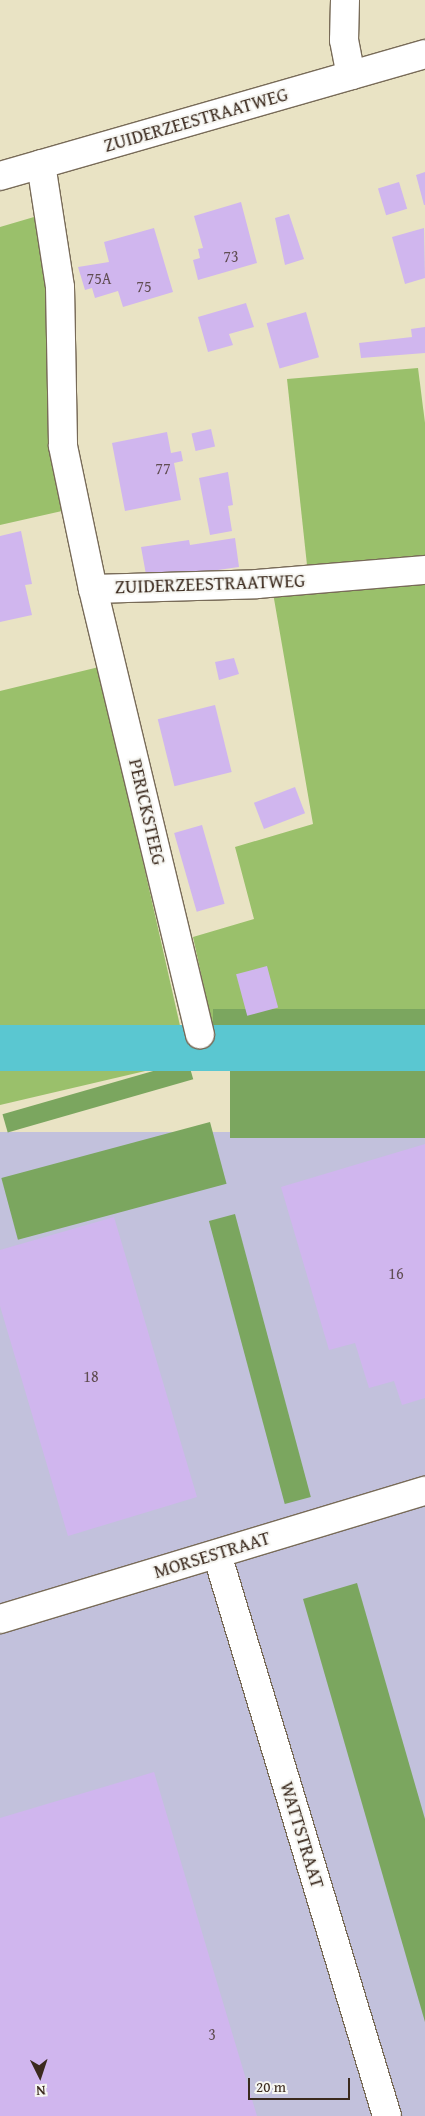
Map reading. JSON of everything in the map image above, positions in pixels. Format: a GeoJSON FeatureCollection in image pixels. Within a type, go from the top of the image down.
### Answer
{"type":"FeatureCollection","features":[{"type":"Feature","properties":{"kind":"street"},"geometry":{"type":"LineString","coordinates":[[346,0],[344,40],[351,75]]}},
{"type":"Feature","properties":{"kind":"street","name":"ZUIDERZEESTRAATWEG"},"geometry":{"type":"LineString","coordinates":[[0,176],[425,54]]}},
{"type":"Feature","properties":{"kind":"street","name":"ZUIDERZEESTRAATWEG"},"geometry":{"type":"LineString","coordinates":[[40,164],[60,287],[63,446],[93,589],[257,584],[425,570]]}},
{"type":"Feature","properties":{"kind":"street","name":"PERICKSTEEG"},"geometry":{"type":"LineString","coordinates":[[93,589],[200,1034]]}},
{"type":"Feature","properties":{"kind":"street","name":"MORSESTRAAT"},"geometry":{"type":"LineString","coordinates":[[0,1619],[425,1491]]}},
{"type":"Feature","properties":{"kind":"street","name":"WATTSTRAAT"},"geometry":{"type":"LineString","coordinates":[[217,1554],[387,2116]]}},
{"type":"Feature","properties":{"kind":"shaded area"},"geometry":{"type":"Polygon","coordinates":[[[0,1132],[425,1132],[425,2116],[0,2116],[0,1132]]]}},
{"type":"Feature","properties":{"kind":"green space"},"geometry":{"type":"Polygon","coordinates":[[[34,217],[45,248],[51,447],[62,511],[0,525],[0,227],[34,217]]]}},
{"type":"Feature","properties":{"kind":"green space"},"geometry":{"type":"Polygon","coordinates":[[[418,368],[425,423],[425,556],[307,565],[287,379],[418,368]]]}},
{"type":"Feature","properties":{"kind":"green space"},"geometry":{"type":"Polygon","coordinates":[[[425,579],[425,1009],[219,1057],[193,937],[254,919],[235,847],[313,824],[273,593],[425,579]]]}},
{"type":"Feature","properties":{"kind":"green space"},"geometry":{"type":"Polygon","coordinates":[[[99,667],[188,1061],[0,1105],[0,691],[99,667]]]}},
{"type":"Feature","properties":{"kind":"green space"},"geometry":{"type":"Polygon","coordinates":[[[213,1009],[425,1009],[425,1025],[213,1025],[213,1009]]]}},
{"type":"Feature","properties":{"kind":"green space"},"geometry":{"type":"Polygon","coordinates":[[[188,1061],[193,1079],[8,1132],[2,1114],[188,1061]]]}},
{"type":"Feature","properties":{"kind":"green space"},"geometry":{"type":"Polygon","coordinates":[[[230,1071],[425,1071],[425,1138],[230,1138],[230,1071]]]}},
{"type":"Feature","properties":{"kind":"green space"},"geometry":{"type":"Polygon","coordinates":[[[210,1122],[227,1184],[18,1240],[1,1178],[210,1122]]]}},
{"type":"Feature","properties":{"kind":"green space"},"geometry":{"type":"Polygon","coordinates":[[[235,1214],[311,1497],[285,1504],[209,1221],[235,1214]]]}},
{"type":"Feature","properties":{"kind":"green space"},"geometry":{"type":"Polygon","coordinates":[[[357,1583],[425,1819],[425,2022],[303,1599],[357,1583]]]}},
{"type":"Feature","properties":{"kind":"water"},"geometry":{"type":"Polygon","coordinates":[[[0,1025],[425,1025],[425,1071],[0,1071],[0,1025]]]}},
{"type":"Feature","properties":{"kind":"building"},"geometry":{"type":"Polygon","coordinates":[[[425,172],[425,205],[424,205],[416,175],[425,172]]]}},
{"type":"Feature","properties":{"kind":"building"},"geometry":{"type":"Polygon","coordinates":[[[399,182],[407,209],[386,215],[378,188],[399,182]]]}},
{"type":"Feature","properties":{"kind":"building"},"geometry":{"type":"Polygon","coordinates":[[[241,202],[257,263],[198,280],[193,260],[200,258],[198,249],[203,248],[194,216],[241,202]]]}},
{"type":"Feature","properties":{"kind":"building"},"geometry":{"type":"Polygon","coordinates":[[[289,214],[304,259],[285,265],[275,218],[289,214]]]}},
{"type":"Feature","properties":{"kind":"building"},"geometry":{"type":"Polygon","coordinates":[[[154,228],[173,292],[123,307],[118,291],[95,298],[92,288],[85,290],[78,267],[109,262],[104,242],[154,228]]]}},
{"type":"Feature","properties":{"kind":"building"},"geometry":{"type":"Polygon","coordinates":[[[424,228],[425,278],[405,284],[392,237],[424,228]]]}},
{"type":"Feature","properties":{"kind":"building"},"geometry":{"type":"Polygon","coordinates":[[[246,303],[254,327],[229,334],[233,345],[208,352],[198,317],[246,303]]]}},
{"type":"Feature","properties":{"kind":"building"},"geometry":{"type":"Polygon","coordinates":[[[306,312],[319,357],[280,368],[267,323],[306,312]]]}},
{"type":"Feature","properties":{"kind":"building"},"geometry":{"type":"Polygon","coordinates":[[[425,327],[425,353],[361,358],[359,343],[412,337],[411,329],[425,327]]]}},
{"type":"Feature","properties":{"kind":"building"},"geometry":{"type":"Polygon","coordinates":[[[211,429],[215,447],[196,451],[192,433],[211,429]]]}},
{"type":"Feature","properties":{"kind":"building"},"geometry":{"type":"Polygon","coordinates":[[[167,432],[171,453],[181,451],[183,461],[174,463],[181,500],[125,511],[112,443],[167,432]]]}},
{"type":"Feature","properties":{"kind":"building"},"geometry":{"type":"Polygon","coordinates":[[[228,472],[233,505],[228,506],[232,531],[210,535],[199,478],[228,472]]]}},
{"type":"Feature","properties":{"kind":"building"},"geometry":{"type":"Polygon","coordinates":[[[21,531],[32,584],[25,585],[32,615],[0,622],[0,536],[21,531]]]}},
{"type":"Feature","properties":{"kind":"building"},"geometry":{"type":"Polygon","coordinates":[[[235,538],[239,567],[147,580],[141,547],[189,540],[190,545],[235,538]]]}},
{"type":"Feature","properties":{"kind":"building"},"geometry":{"type":"Polygon","coordinates":[[[234,658],[239,674],[219,680],[215,662],[234,658]]]}},
{"type":"Feature","properties":{"kind":"building"},"geometry":{"type":"Polygon","coordinates":[[[215,705],[232,772],[174,786],[158,719],[215,705]]]}},
{"type":"Feature","properties":{"kind":"building"},"geometry":{"type":"Polygon","coordinates":[[[295,787],[305,813],[264,829],[254,803],[295,787]]]}},
{"type":"Feature","properties":{"kind":"building"},"geometry":{"type":"Polygon","coordinates":[[[202,825],[225,904],[197,912],[174,833],[202,825]]]}},
{"type":"Feature","properties":{"kind":"building"},"geometry":{"type":"Polygon","coordinates":[[[267,966],[278,1008],[247,1016],[236,974],[267,966]]]}},
{"type":"Feature","properties":{"kind":"building"},"geometry":{"type":"Polygon","coordinates":[[[425,1144],[425,1398],[402,1405],[394,1381],[369,1388],[355,1343],[329,1350],[281,1187],[425,1144]]]}},
{"type":"Feature","properties":{"kind":"building"},"geometry":{"type":"Polygon","coordinates":[[[114,1217],[197,1497],[68,1536],[0,1306],[0,1250],[114,1217]]]}},
{"type":"Feature","properties":{"kind":"building"},"geometry":{"type":"Polygon","coordinates":[[[154,1772],[257,2116],[0,2116],[0,1818],[154,1772]]]}}]}
